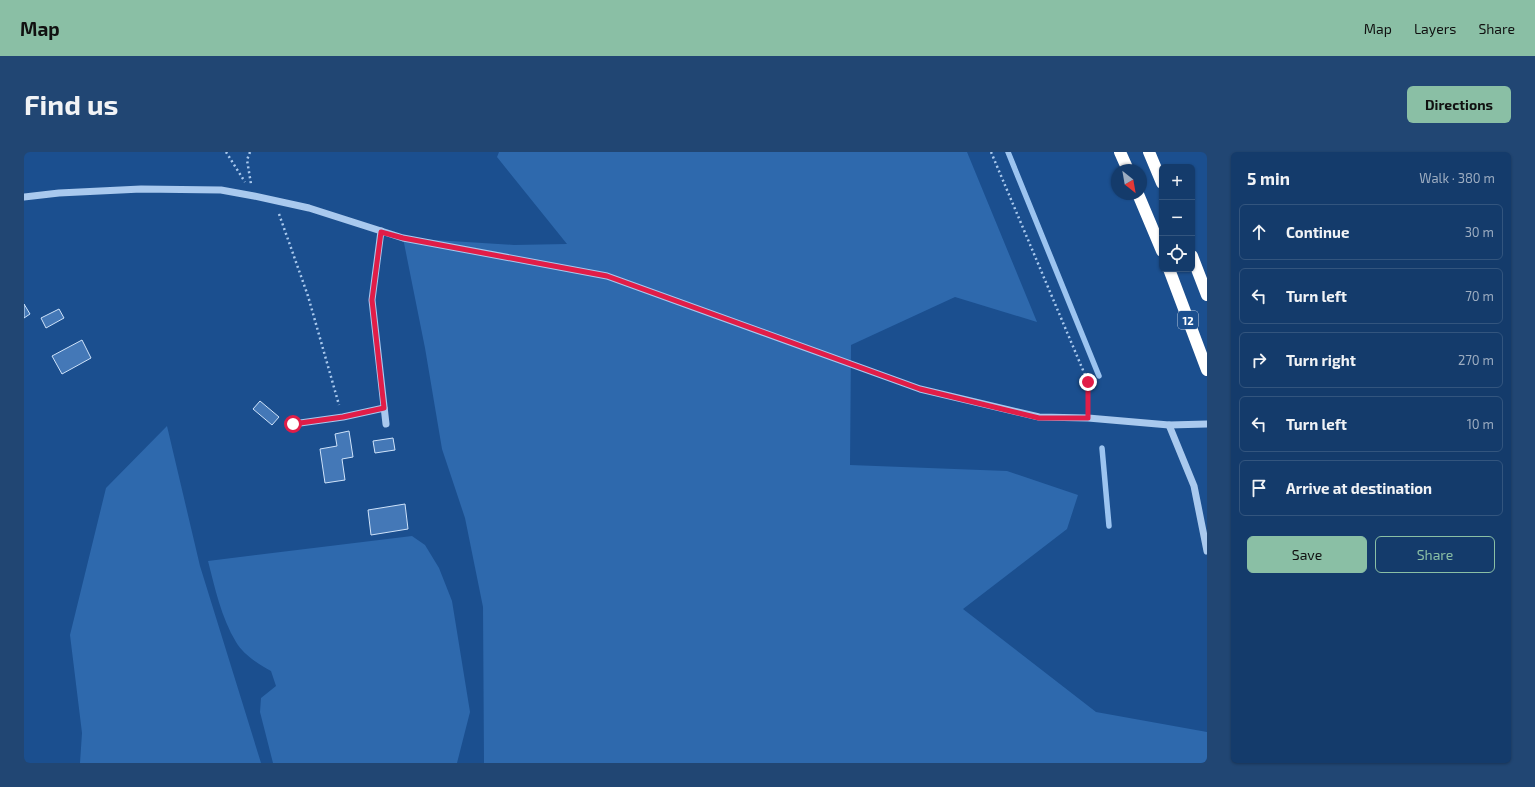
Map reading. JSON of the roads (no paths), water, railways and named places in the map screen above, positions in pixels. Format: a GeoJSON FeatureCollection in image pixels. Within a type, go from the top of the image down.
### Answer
{"type":"FeatureCollection","features":[{"type":"Feature","properties":{"kind":"highway"},"geometry":{"type":"LineString","coordinates":[[1120,152],[1125,164]]}},
{"type":"Feature","properties":{"kind":"highway"},"geometry":{"type":"LineString","coordinates":[[1149,152],[1159,176]]}},
{"type":"Feature","properties":{"kind":"highway"},"geometry":{"type":"LineString","coordinates":[[1141,200],[1159,244]]}},
{"type":"Feature","properties":{"kind":"highway"},"geometry":{"type":"LineString","coordinates":[[1195,264],[1207,295]]}},
{"type":"Feature","properties":{"kind":"highway","name":"12"},"geometry":{"type":"LineString","coordinates":[[1170,272],[1207,370]]}},
{"type":"Feature","properties":{"kind":"street"},"geometry":{"type":"LineString","coordinates":[[24,197],[59,193],[141,189],[222,190],[254,196],[309,208],[403,238],[607,276],[920,389],[1039,418],[1088,418],[1169,425],[1207,424]]}},
{"type":"Feature","properties":{"kind":"street"},"geometry":{"type":"LineString","coordinates":[[381,232],[372,300],[386,424]]}},
{"type":"Feature","properties":{"kind":"street"},"geometry":{"type":"LineString","coordinates":[[293,424],[343,417],[384,408]]}},
{"type":"Feature","properties":{"kind":"street"},"geometry":{"type":"LineString","coordinates":[[1169,425],[1194,486],[1207,551]]}},
{"type":"Feature","properties":{"kind":"waterway"},"geometry":{"type":"LineString","coordinates":[[1008,152],[1099,376]]}},
{"type":"Feature","properties":{"kind":"waterway"},"geometry":{"type":"LineString","coordinates":[[1102,448],[1109,526]]}}]}
